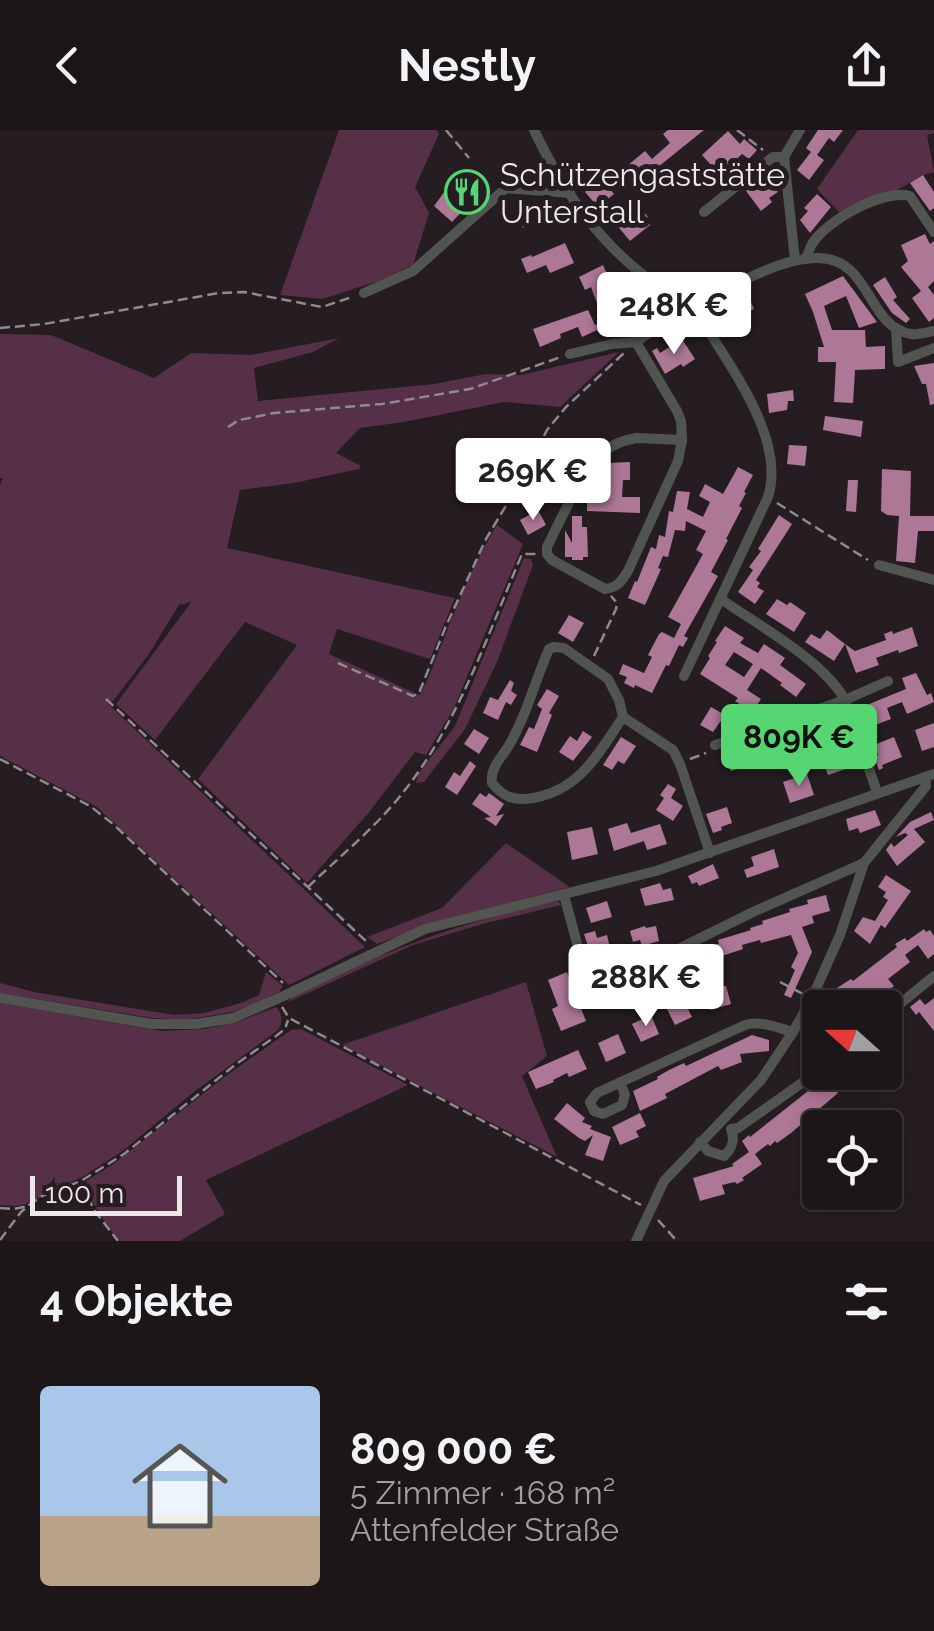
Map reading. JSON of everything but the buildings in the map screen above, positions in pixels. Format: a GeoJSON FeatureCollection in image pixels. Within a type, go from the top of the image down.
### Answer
{"type":"FeatureCollection","features":[{"type":"Feature","properties":{"kind":"street"},"geometry":{"type":"LineString","coordinates":[[534,130],[594,228],[627,262],[666,291],[690,300],[735,374],[760,425],[772,467],[768,497],[684,676]]}},
{"type":"Feature","properties":{"kind":"street"},"geometry":{"type":"LineString","coordinates":[[704,212],[778,157],[800,130]]}},
{"type":"Feature","properties":{"kind":"street"},"geometry":{"type":"LineString","coordinates":[[778,157],[801,259]]}},
{"type":"Feature","properties":{"kind":"street"},"geometry":{"type":"LineString","coordinates":[[364,293],[413,271],[506,188],[570,193]]}},
{"type":"Feature","properties":{"kind":"street"},"geometry":{"type":"LineString","coordinates":[[801,259],[830,224],[891,196],[910,196],[934,232]]}},
{"type":"Feature","properties":{"kind":"street"},"geometry":{"type":"LineString","coordinates":[[570,354],[636,342],[690,300],[801,259],[836,260],[849,267],[896,328],[912,334],[933,330]]}},
{"type":"Feature","properties":{"kind":"street"},"geometry":{"type":"LineString","coordinates":[[896,328],[898,362],[934,348]]}},
{"type":"Feature","properties":{"kind":"street"},"geometry":{"type":"LineString","coordinates":[[636,342],[682,421],[682,440],[678,461],[628,571],[614,588],[605,589],[568,571],[547,554],[550,540],[582,482],[609,446],[636,438],[682,440]]}},
{"type":"Feature","properties":{"kind":"street"},"geometry":{"type":"LineString","coordinates":[[879,565],[934,580]]}},
{"type":"Feature","properties":{"kind":"street"},"geometry":{"type":"LineString","coordinates":[[721,600],[835,683],[845,700],[877,792]]}},
{"type":"Feature","properties":{"kind":"street"},"geometry":{"type":"LineString","coordinates":[[623,716],[601,750],[560,792],[519,800],[508,798],[492,783],[492,772],[522,718],[549,649],[564,648],[608,679],[623,716],[673,750],[710,853]]}},
{"type":"Feature","properties":{"kind":"street"},"geometry":{"type":"LineString","coordinates":[[715,745],[888,681]]}},
{"type":"Feature","properties":{"kind":"street"},"geometry":{"type":"LineString","coordinates":[[0,998],[152,1024],[196,1024],[233,1018],[424,929],[656,871],[929,775]]}},
{"type":"Feature","properties":{"kind":"street"},"geometry":{"type":"LineString","coordinates":[[816,990],[840,935],[864,863],[926,786],[929,775]]}},
{"type":"Feature","properties":{"kind":"street"},"geometry":{"type":"LineString","coordinates":[[564,895],[587,982],[594,985],[644,966],[864,863]]}},
{"type":"Feature","properties":{"kind":"street"},"geometry":{"type":"LineString","coordinates":[[902,1002],[934,976]]}},
{"type":"Feature","properties":{"kind":"street"},"geometry":{"type":"LineString","coordinates":[[636,1241],[664,1180],[700,1142],[728,1125],[802,1016]]}},
{"type":"Feature","properties":{"kind":"street"},"geometry":{"type":"LineString","coordinates":[[620,1082],[754,1022],[793,1032]]}},
{"type":"Feature","properties":{"kind":"street"},"geometry":{"type":"LineString","coordinates":[[728,1125],[738,1128],[802,1083]]}},
{"type":"Feature","properties":{"kind":"street"},"geometry":{"type":"LineString","coordinates":[[700,1142],[708,1152],[724,1156],[734,1142],[728,1125]]}},
{"type":"Feature","properties":{"kind":"path"},"geometry":{"type":"LineString","coordinates":[[446,130],[468,158]]}},
{"type":"Feature","properties":{"kind":"path"},"geometry":{"type":"LineString","coordinates":[[737,130],[778,157]]}},
{"type":"Feature","properties":{"kind":"path"},"geometry":{"type":"LineString","coordinates":[[0,328],[44,324],[218,292],[244,292],[322,307],[364,293]]}},
{"type":"Feature","properties":{"kind":"path"},"geometry":{"type":"LineString","coordinates":[[338,663],[413,696],[419,693],[486,539],[547,430],[636,342]]}},
{"type":"Feature","properties":{"kind":"path"},"geometry":{"type":"LineString","coordinates":[[228,427],[239,420],[274,413],[382,404],[470,389],[570,354]]}},
{"type":"Feature","properties":{"kind":"path"},"geometry":{"type":"LineString","coordinates":[[768,497],[879,565]]}},
{"type":"Feature","properties":{"kind":"path"},"geometry":{"type":"LineString","coordinates":[[308,887],[402,794],[450,721],[522,554],[547,554]]}},
{"type":"Feature","properties":{"kind":"path"},"geometry":{"type":"LineString","coordinates":[[590,667],[617,603],[605,589]]}},
{"type":"Feature","properties":{"kind":"path"},"geometry":{"type":"LineString","coordinates":[[106,700],[377,951]]}},
{"type":"Feature","properties":{"kind":"path"},"geometry":{"type":"LineString","coordinates":[[680,764],[713,750],[715,745]]}},
{"type":"Feature","properties":{"kind":"path"},"geometry":{"type":"LineString","coordinates":[[0,759],[90,806],[114,824],[293,990]]}},
{"type":"Feature","properties":{"kind":"path"},"geometry":{"type":"LineString","coordinates":[[780,982],[802,993]]}},
{"type":"Feature","properties":{"kind":"path"},"geometry":{"type":"LineString","coordinates":[[278,999],[288,1018],[651,1207],[677,1241]]}},
{"type":"Feature","properties":{"kind":"path"},"geometry":{"type":"LineString","coordinates":[[0,1240],[29,1205],[81,1181],[124,1154],[276,1036],[288,1018]]}},
{"type":"Feature","properties":{"kind":"path"},"geometry":{"type":"LineString","coordinates":[[793,1032],[802,1033]]}},
{"type":"Feature","properties":{"kind":"path"},"geometry":{"type":"LineString","coordinates":[[81,1181],[94,1210],[118,1241]]}},
{"type":"Feature","properties":{"kind":"path"},"geometry":{"type":"LineString","coordinates":[[0,1208],[29,1205]]}},
{"type":"Feature","properties":{"kind":"shaded area"},"geometry":{"type":"Polygon","coordinates":[[[339,130],[436,130],[439,134],[415,187],[429,213],[413,265],[379,281],[322,299],[280,295],[339,130]]]}},
{"type":"Feature","properties":{"kind":"shaded area"},"geometry":{"type":"Polygon","coordinates":[[[858,130],[934,130],[927,135],[934,172],[841,214],[817,189],[858,130]]]}},
{"type":"Feature","properties":{"kind":"shaded area"},"geometry":{"type":"Polygon","coordinates":[[[0,334],[51,335],[154,378],[191,353],[251,355],[339,338],[313,352],[254,368],[258,401],[434,384],[486,374],[521,375],[619,352],[560,407],[504,402],[360,428],[336,453],[361,466],[359,469],[240,490],[227,548],[455,598],[430,659],[337,629],[329,654],[419,695],[467,583],[497,525],[523,544],[453,710],[426,755],[415,752],[307,883],[198,779],[297,645],[245,622],[155,740],[116,704],[192,601],[180,603],[149,654],[113,701],[107,703],[365,947],[289,985],[97,807],[0,756],[0,334]]]}},
{"type":"Feature","properties":{"kind":"shaded area"},"geometry":{"type":"Polygon","coordinates":[[[524,558],[531,559],[533,565],[497,662],[465,729],[424,782],[416,783],[418,774],[455,726],[524,558]]]}},
{"type":"Feature","properties":{"kind":"shaded area"},"geometry":{"type":"Polygon","coordinates":[[[506,843],[570,887],[451,918],[377,944],[367,937],[442,908],[506,843]]]}},
{"type":"Feature","properties":{"kind":"shaded area"},"geometry":{"type":"Polygon","coordinates":[[[558,901],[561,905],[413,945],[288,1002],[324,981],[421,940],[558,901]]]}},
{"type":"Feature","properties":{"kind":"shaded area"},"geometry":{"type":"Polygon","coordinates":[[[266,972],[283,986],[279,992],[232,1012],[186,1020],[0,993],[0,983],[174,1015],[204,1013],[259,995],[266,972]]]}},
{"type":"Feature","properties":{"kind":"shaded area"},"geometry":{"type":"Polygon","coordinates":[[[526,982],[547,1056],[522,1076],[557,1157],[342,1045],[526,982]]]}},
{"type":"Feature","properties":{"kind":"shaded area"},"geometry":{"type":"Polygon","coordinates":[[[0,1003],[162,1031],[204,1029],[276,1007],[281,1021],[278,1030],[124,1150],[84,1176],[15,1206],[0,1205],[0,1003]]]}},
{"type":"Feature","properties":{"kind":"shaded area"},"geometry":{"type":"Polygon","coordinates":[[[301,1029],[408,1085],[206,1180],[225,1214],[180,1241],[120,1241],[99,1213],[86,1181],[227,1075],[291,1030],[301,1029]]]}},
{"type":"Feature","properties":{"kind":"place","name":"Schützengaststätte Unterstall"},"geometry":{"type":"Point","coordinates":[467,192]}}]}
